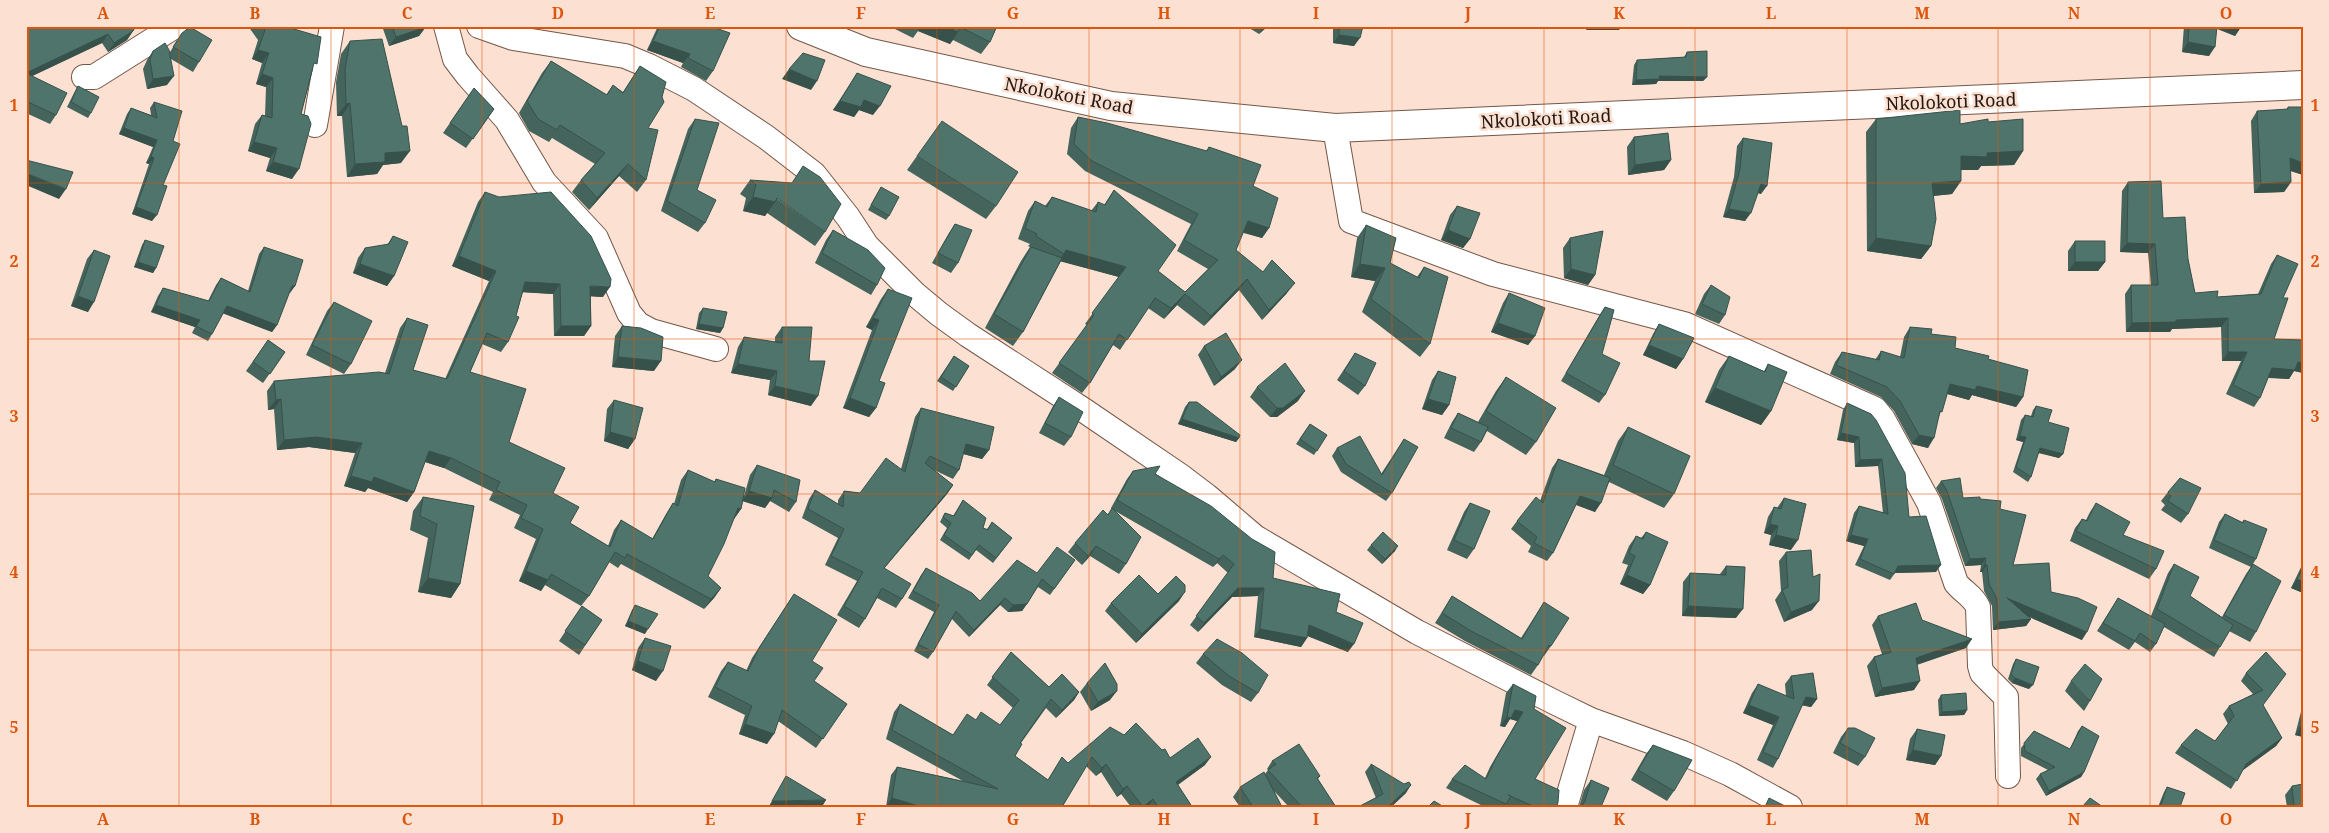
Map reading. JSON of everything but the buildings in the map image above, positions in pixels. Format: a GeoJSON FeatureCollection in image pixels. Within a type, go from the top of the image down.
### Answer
{"type":"FeatureCollection","features":[{"type":"Feature","properties":{"kind":"main road","name":"Nkolokoti Road"},"geometry":{"type":"LineString","coordinates":[[801,26],[866,52],[1111,106],[1335,128],[2303,85]]}},
{"type":"Feature","properties":{"kind":"street"},"geometry":{"type":"LineString","coordinates":[[84,77],[94,77],[175,26]]}},
{"type":"Feature","properties":{"kind":"street"},"geometry":{"type":"LineString","coordinates":[[315,124],[332,26]]}},
{"type":"Feature","properties":{"kind":"street"},"geometry":{"type":"LineString","coordinates":[[446,26],[455,58],[468,76],[507,120],[544,182],[596,238],[629,313],[638,324],[651,331],[716,349]]}},
{"type":"Feature","properties":{"kind":"street"},"geometry":{"type":"LineString","coordinates":[[479,26],[513,38],[625,56],[649,66],[694,90],[766,137],[814,174],[867,246],[915,294],[939,314],[976,341],[1082,409],[1182,477],[1254,537],[1417,632],[1591,720],[1684,753],[1730,774],[1790,807]]}},
{"type":"Feature","properties":{"kind":"street"},"geometry":{"type":"LineString","coordinates":[[1335,128],[1351,221],[1494,274],[1684,324],[1875,409],[1883,419],[1929,503],[1956,583],[1974,599],[1978,607],[1980,666],[1982,673],[2006,698],[2008,776]]}},
{"type":"Feature","properties":{"kind":"street"},"geometry":{"type":"LineString","coordinates":[[1565,807],[1591,720]]}}]}
